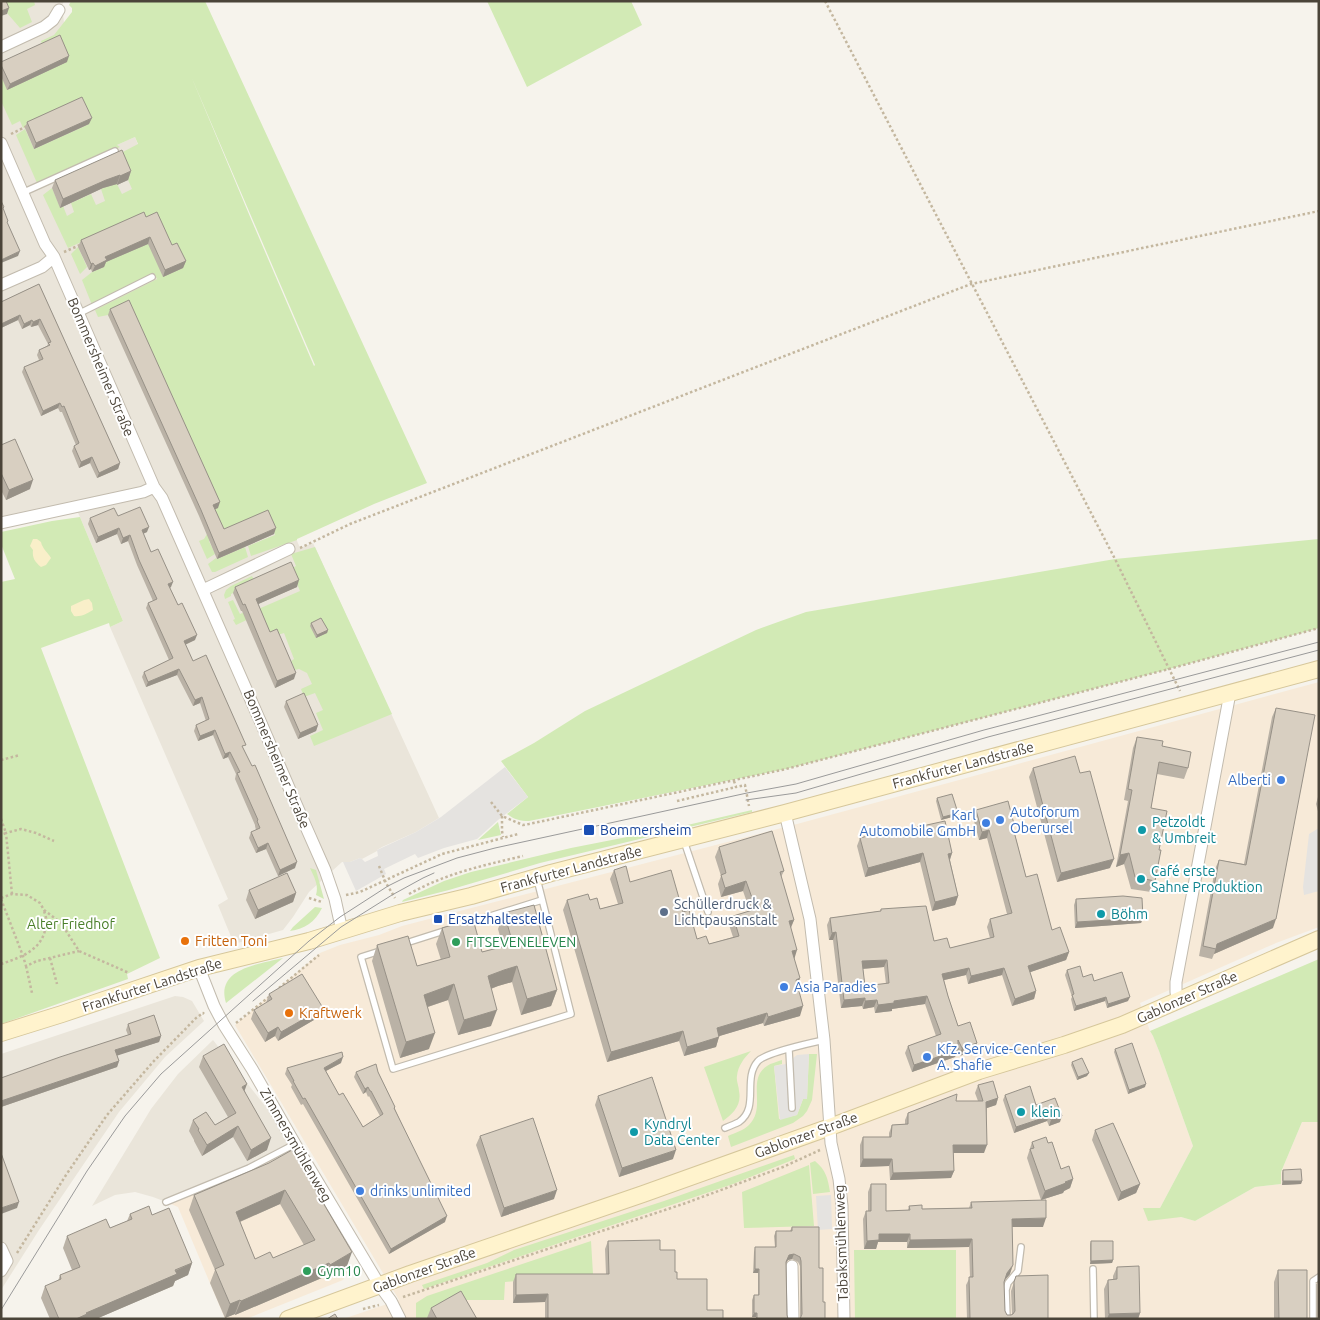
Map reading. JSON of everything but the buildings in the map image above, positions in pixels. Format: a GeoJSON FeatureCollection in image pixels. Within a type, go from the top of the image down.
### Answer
{"type":"FeatureCollection","features":[{"type":"Feature","properties":{"kind":"main road","name":"Frankfurter Landstraße"},"geometry":{"type":"LineString","coordinates":[[1,1033],[199,968],[342,931],[398,907],[463,898],[1319,669]]}},
{"type":"Feature","properties":{"kind":"main road","name":"Gablonzer Straße"},"geometry":{"type":"LineString","coordinates":[[288,1319],[410,1274],[830,1127],[978,1071],[1122,1025],[1319,939]]}},
{"type":"Feature","properties":{"kind":"street"},"geometry":{"type":"LineString","coordinates":[[1,47],[44,27],[54,20],[59,10]]}},
{"type":"Feature","properties":{"kind":"street","name":"Bommersheimer Straße"},"geometry":{"type":"LineString","coordinates":[[1,143],[45,244],[54,257],[154,488],[162,498],[325,870],[335,899],[342,931]]}},
{"type":"Feature","properties":{"kind":"street"},"geometry":{"type":"LineString","coordinates":[[1,285],[42,267],[54,257]]}},
{"type":"Feature","properties":{"kind":"street"},"geometry":{"type":"LineString","coordinates":[[1,523],[154,488]]}},
{"type":"Feature","properties":{"kind":"street"},"geometry":{"type":"LineString","coordinates":[[203,590],[289,549]]}},
{"type":"Feature","properties":{"kind":"street"},"geometry":{"type":"LineString","coordinates":[[1178,1001],[1176,982],[1230,693]]}},
{"type":"Feature","properties":{"kind":"street","name":"Tabaksmühlenweg"},"geometry":{"type":"LineString","coordinates":[[785,812],[810,919],[824,1040],[831,1143],[839,1179],[842,1206],[844,1319]]}},
{"type":"Feature","properties":{"kind":"street","name":"Zimmersmühlenweg"},"geometry":{"type":"LineString","coordinates":[[199,968],[214,1006],[400,1319]]}},
{"type":"Feature","properties":{"kind":"street"},"geometry":{"type":"LineString","coordinates":[[1,1248],[4,1266]]}},
{"type":"Feature","properties":{"kind":"street"},"geometry":{"type":"LineString","coordinates":[[792,1266],[793,1319]]}},
{"type":"Feature","properties":{"kind":"lane"},"geometry":{"type":"LineString","coordinates":[[22,193],[115,151]]}},
{"type":"Feature","properties":{"kind":"lane"},"geometry":{"type":"LineString","coordinates":[[78,314],[152,277]]}},
{"type":"Feature","properties":{"kind":"lane"},"geometry":{"type":"LineString","coordinates":[[684,839],[708,912]]}},
{"type":"Feature","properties":{"kind":"lane"},"geometry":{"type":"LineString","coordinates":[[390,948],[361,958],[393,1068],[571,1014],[536,877]]}},
{"type":"Feature","properties":{"kind":"lane"},"geometry":{"type":"LineString","coordinates":[[466,924],[542,900]]}},
{"type":"Feature","properties":{"kind":"lane"},"geometry":{"type":"LineString","coordinates":[[399,945],[456,927]]}},
{"type":"Feature","properties":{"kind":"lane"},"geometry":{"type":"LineString","coordinates":[[725,1128],[740,1121],[748,1111],[751,1098],[750,1080],[752,1070],[758,1060],[824,1040]]}},
{"type":"Feature","properties":{"kind":"lane"},"geometry":{"type":"LineString","coordinates":[[789,1050],[792,1108]]}},
{"type":"Feature","properties":{"kind":"lane"},"geometry":{"type":"LineString","coordinates":[[166,1202],[249,1168],[295,1144]]}},
{"type":"Feature","properties":{"kind":"lane"},"geometry":{"type":"LineString","coordinates":[[1007,1319],[1006,1290],[1008,1283],[1018,1272],[1021,1247]]}},
{"type":"Feature","properties":{"kind":"lane"},"geometry":{"type":"LineString","coordinates":[[1093,1269],[1094,1319]]}},
{"type":"Feature","properties":{"kind":"lane"},"geometry":{"type":"LineString","coordinates":[[1313,1319],[1312,1281],[1319,1277]]}},
{"type":"Feature","properties":{"kind":"path"},"geometry":{"type":"LineString","coordinates":[[825,1],[1115,559],[1186,705]]}},
{"type":"Feature","properties":{"kind":"path"},"geometry":{"type":"LineString","coordinates":[[11,134],[34,123]]}},
{"type":"Feature","properties":{"kind":"path"},"geometry":{"type":"LineString","coordinates":[[289,549],[300,548],[350,524],[971,284],[1319,211]]}},
{"type":"Feature","properties":{"kind":"path"},"geometry":{"type":"LineString","coordinates":[[54,257],[82,244]]}},
{"type":"Feature","properties":{"kind":"path"},"geometry":{"type":"LineString","coordinates":[[491,802],[502,816],[523,825],[734,781],[1169,669],[1319,628]]}},
{"type":"Feature","properties":{"kind":"path"},"geometry":{"type":"LineString","coordinates":[[1,760],[20,755]]}},
{"type":"Feature","properties":{"kind":"path"},"geometry":{"type":"LineString","coordinates":[[734,781],[736,787]]}},
{"type":"Feature","properties":{"kind":"path"},"geometry":{"type":"LineString","coordinates":[[677,801],[745,785],[749,808],[755,807],[759,820]]}},
{"type":"Feature","properties":{"kind":"path"},"geometry":{"type":"LineString","coordinates":[[502,816],[503,838]]}},
{"type":"Feature","properties":{"kind":"path"},"geometry":{"type":"LineString","coordinates":[[1,819],[6,833],[12,894]]}},
{"type":"Feature","properties":{"kind":"path"},"geometry":{"type":"LineString","coordinates":[[1,835],[21,829],[36,833],[54,842]]}},
{"type":"Feature","properties":{"kind":"path"},"geometry":{"type":"LineString","coordinates":[[335,899],[360,892],[384,879],[442,854],[518,834]]}},
{"type":"Feature","properties":{"kind":"path"},"geometry":{"type":"LineString","coordinates":[[379,866],[398,907],[420,888],[443,877],[470,868],[523,856]]}},
{"type":"Feature","properties":{"kind":"path"},"geometry":{"type":"LineString","coordinates":[[1,964],[23,956],[33,950],[42,940],[46,923],[44,910],[40,903],[27,895],[12,894],[1,898],[23,956],[32,993]]}},
{"type":"Feature","properties":{"kind":"path"},"geometry":{"type":"LineString","coordinates":[[44,910],[61,923],[79,951],[130,972]]}},
{"type":"Feature","properties":{"kind":"path"},"geometry":{"type":"LineString","coordinates":[[26,966],[36,961],[79,951]]}},
{"type":"Feature","properties":{"kind":"path"},"geometry":{"type":"LineString","coordinates":[[228,1030],[320,953]]}},
{"type":"Feature","properties":{"kind":"path"},"geometry":{"type":"LineString","coordinates":[[50,958],[57,984]]}},
{"type":"Feature","properties":{"kind":"path"},"geometry":{"type":"LineString","coordinates":[[4,1266],[13,1260],[66,1175],[108,1115],[154,1062],[203,1013]]}},
{"type":"Feature","properties":{"kind":"shaded area"},"geometry":{"type":"Polygon","coordinates":[[[1,1],[64,1],[62,5],[64,23],[117,145],[135,137],[189,282],[300,548],[313,543],[439,818],[416,832],[382,847],[362,859],[342,862],[309,892],[283,930],[234,944],[218,905],[228,899],[110,627],[123,621],[73,502],[1,517],[1,1]]]}},
{"type":"Feature","properties":{"kind":"shaded area"},"geometry":{"type":"Polygon","coordinates":[[[1319,682],[1319,927],[1276,943],[1140,1003],[1193,1146],[1160,1208],[1195,1221],[1255,1187],[1280,1184],[1281,1172],[1302,1122],[1319,1122],[1319,1319],[343,1319],[399,1300],[235,1025],[320,953],[402,926],[797,824],[1319,682]]]}},
{"type":"Feature","properties":{"kind":"shaded area"},"geometry":{"type":"Polygon","coordinates":[[[505,767],[528,797],[477,839],[444,848],[418,858],[415,854],[384,869],[386,874],[356,891],[343,862],[350,862],[360,858],[365,862],[378,856],[377,850],[416,832],[441,817],[505,767]]]}},
{"type":"Feature","properties":{"kind":"shaded area"},"geometry":{"type":"Polygon","coordinates":[[[1319,828],[1319,891],[1304,895],[1303,887],[1309,834],[1319,828]]]}},
{"type":"Feature","properties":{"kind":"shaded area"},"geometry":{"type":"Polygon","coordinates":[[[175,996],[192,1001],[204,1021],[165,1057],[119,1112],[1,1290],[1,1054],[175,996]]]}},
{"type":"Feature","properties":{"kind":"shaded area"},"geometry":{"type":"Polygon","coordinates":[[[213,1040],[295,1144],[249,1168],[166,1202],[135,1192],[115,1195],[92,1206],[151,1109],[178,1074],[213,1040]]]}},
{"type":"Feature","properties":{"kind":"shaded area"},"geometry":{"type":"Polygon","coordinates":[[[809,1054],[807,1099],[803,1099],[797,1115],[780,1120],[774,1066],[786,1064],[797,1055],[809,1054]]]}},
{"type":"Feature","properties":{"kind":"shaded area"},"geometry":{"type":"Polygon","coordinates":[[[295,1144],[350,1268],[343,1280],[246,1319],[225,1319],[178,1207],[166,1202],[249,1168],[295,1144]]]}},
{"type":"Feature","properties":{"kind":"shaded area"},"geometry":{"type":"Polygon","coordinates":[[[831,1195],[832,1229],[818,1230],[816,1196],[831,1195]]]}},
{"type":"Feature","properties":{"kind":"green space"},"geometry":{"type":"Polygon","coordinates":[[[2,1],[34,1],[35,5],[27,9],[32,22],[20,28],[7,13],[2,1]]]}},
{"type":"Feature","properties":{"kind":"green space"},"geometry":{"type":"Polygon","coordinates":[[[71,1],[205,1],[427,483],[374,504],[297,540],[251,556],[248,546],[275,535],[268,517],[265,516],[209,541],[215,554],[207,559],[199,541],[204,539],[207,534],[219,529],[108,315],[98,317],[95,310],[157,279],[154,273],[92,305],[82,280],[92,272],[104,267],[103,264],[140,216],[68,248],[43,195],[52,188],[60,207],[63,206],[67,216],[74,212],[71,203],[91,194],[96,205],[105,201],[101,189],[116,182],[122,194],[132,189],[117,155],[138,144],[135,137],[117,145],[120,147],[37,183],[16,135],[25,129],[34,149],[89,124],[79,101],[23,128],[20,121],[12,125],[1,101],[1,76],[8,90],[43,48],[41,41],[54,35],[72,12],[72,8],[69,5],[71,1]],[[191,76],[314,366],[315,365],[191,76]]]}},
{"type":"Feature","properties":{"kind":"green space"},"geometry":{"type":"Polygon","coordinates":[[[487,1],[631,1],[642,25],[527,87],[487,1]]]}},
{"type":"Feature","properties":{"kind":"green space"},"geometry":{"type":"Polygon","coordinates":[[[78,247],[87,267],[80,274],[71,254],[78,247]]]}},
{"type":"Feature","properties":{"kind":"green space","name":"Alter Friedhof"},"geometry":{"type":"Polygon","coordinates":[[[80,517],[123,621],[110,627],[109,623],[41,648],[160,958],[127,974],[128,979],[1,1024],[1,582],[15,579],[1,544],[1,532],[80,517]]]}},
{"type":"Feature","properties":{"kind":"green space"},"geometry":{"type":"Polygon","coordinates":[[[1319,539],[1319,628],[786,769],[529,821],[522,821],[507,814],[528,797],[501,761],[585,711],[756,630],[806,612],[1115,559],[1319,539]]]}},
{"type":"Feature","properties":{"kind":"green space"},"geometry":{"type":"Polygon","coordinates":[[[245,547],[248,557],[212,572],[208,564],[216,558],[245,547]]]}},
{"type":"Feature","properties":{"kind":"green space"},"geometry":{"type":"Polygon","coordinates":[[[315,547],[392,714],[314,746],[310,736],[323,730],[316,713],[323,710],[315,693],[304,697],[301,689],[312,684],[307,673],[299,669],[295,670],[291,661],[294,659],[284,633],[268,638],[256,610],[300,591],[291,569],[296,566],[291,554],[315,547]]]}},
{"type":"Feature","properties":{"kind":"green space"},"geometry":{"type":"Polygon","coordinates":[[[252,576],[254,580],[259,581],[231,594],[231,596],[225,599],[226,590],[252,576]]]}},
{"type":"Feature","properties":{"kind":"green space"},"geometry":{"type":"Polygon","coordinates":[[[233,600],[240,614],[254,608],[257,615],[236,625],[228,602],[233,600]]]}},
{"type":"Feature","properties":{"kind":"green space"},"geometry":{"type":"Polygon","coordinates":[[[752,810],[752,812],[540,863],[402,902],[444,881],[471,872],[571,848],[752,810]]]}},
{"type":"Feature","properties":{"kind":"green space"},"geometry":{"type":"Polygon","coordinates":[[[498,822],[501,835],[478,840],[498,822]]]}},
{"type":"Feature","properties":{"kind":"green space"},"geometry":{"type":"Polygon","coordinates":[[[310,868],[316,870],[324,899],[316,895],[316,884],[310,868]]]}},
{"type":"Feature","properties":{"kind":"green space"},"geometry":{"type":"Polygon","coordinates":[[[315,907],[322,908],[313,921],[305,927],[290,931],[293,927],[315,907]]]}},
{"type":"Feature","properties":{"kind":"green space"},"geometry":{"type":"Polygon","coordinates":[[[283,958],[226,1003],[224,991],[227,982],[233,975],[252,966],[283,958]]]}},
{"type":"Feature","properties":{"kind":"green space"},"geometry":{"type":"Polygon","coordinates":[[[1319,959],[1319,1122],[1302,1122],[1281,1172],[1281,1184],[1255,1187],[1195,1221],[1181,1217],[1148,1221],[1143,1208],[1160,1208],[1193,1146],[1150,1031],[1319,959]]]}},
{"type":"Feature","properties":{"kind":"green space"},"geometry":{"type":"Polygon","coordinates":[[[751,1051],[742,1062],[738,1072],[737,1080],[740,1096],[738,1105],[723,1121],[704,1067],[751,1051]]]}},
{"type":"Feature","properties":{"kind":"green space"},"geometry":{"type":"Polygon","coordinates":[[[809,1054],[817,1054],[812,1100],[803,1116],[793,1123],[731,1147],[728,1136],[747,1127],[754,1118],[758,1079],[761,1072],[770,1064],[782,1060],[782,1064],[774,1066],[779,1119],[797,1115],[803,1099],[807,1098],[809,1054]]]}},
{"type":"Feature","properties":{"kind":"green space"},"geometry":{"type":"Polygon","coordinates":[[[794,1155],[795,1159],[733,1184],[424,1289],[422,1285],[487,1263],[514,1250],[664,1201],[794,1155]]]}},
{"type":"Feature","properties":{"kind":"green space"},"geometry":{"type":"Polygon","coordinates":[[[815,1161],[826,1175],[830,1192],[813,1194],[810,1163],[815,1161]]]}},
{"type":"Feature","properties":{"kind":"green space"},"geometry":{"type":"Polygon","coordinates":[[[809,1165],[814,1226],[744,1228],[742,1192],[809,1165]]]}},
{"type":"Feature","properties":{"kind":"green space"},"geometry":{"type":"Polygon","coordinates":[[[591,1241],[593,1274],[505,1282],[504,1300],[457,1300],[426,1319],[416,1319],[416,1303],[427,1296],[591,1241]]]}},
{"type":"Feature","properties":{"kind":"green space"},"geometry":{"type":"Polygon","coordinates":[[[854,1250],[956,1250],[956,1319],[855,1319],[854,1250]]]}},
{"type":"Feature","properties":{"kind":"sand"},"geometry":{"type":"Polygon","coordinates":[[[33,539],[41,542],[51,558],[46,565],[41,567],[34,560],[33,550],[30,546],[33,539]]]}},
{"type":"Feature","properties":{"kind":"sand"},"geometry":{"type":"Polygon","coordinates":[[[89,599],[93,610],[81,616],[74,616],[71,606],[89,599]]]}},
{"type":"Feature","properties":{"kind":"tram line"},"geometry":{"type":"LineString","coordinates":[[1,1310],[87,1171],[125,1116],[161,1074],[309,941],[340,917],[388,886],[457,858],[495,848],[796,784],[984,730],[1319,642]]}},
{"type":"Feature","properties":{"kind":"tram line"},"geometry":{"type":"LineString","coordinates":[[746,800],[796,793],[988,737],[1319,650]]}},
{"type":"Feature","properties":{"kind":"tram line"},"geometry":{"type":"LineString","coordinates":[[253,1001],[341,927],[392,895],[434,873]]}},
{"type":"Feature","properties":{"kind":"place","name":"Alberti"},"geometry":{"type":"Point","coordinates":[1281,780]}},
{"type":"Feature","properties":{"kind":"place","name":"Autoforum Oberursel"},"geometry":{"type":"Point","coordinates":[1000,820]}},
{"type":"Feature","properties":{"kind":"place","name":"Karl Automobile GmbH"},"geometry":{"type":"Point","coordinates":[986,823]}},
{"type":"Feature","properties":{"kind":"place","name":"Bommersheim"},"geometry":{"type":"Point","coordinates":[589,830]}},
{"type":"Feature","properties":{"kind":"place","name":"Petzoldt & Umbreit"},"geometry":{"type":"Point","coordinates":[1142,830]}},
{"type":"Feature","properties":{"kind":"place","name":"Café erste Sahne Produktion"},"geometry":{"type":"Point","coordinates":[1141,879]}},
{"type":"Feature","properties":{"kind":"place","name":"Schüllerdruck & Lichtpausanstalt"},"geometry":{"type":"Point","coordinates":[664,912]}},
{"type":"Feature","properties":{"kind":"place","name":"Böhm"},"geometry":{"type":"Point","coordinates":[1101,914]}},
{"type":"Feature","properties":{"kind":"place","name":"Ersatzhaltestelle"},"geometry":{"type":"Point","coordinates":[438,919]}},
{"type":"Feature","properties":{"kind":"place","name":"Fritten Toni"},"geometry":{"type":"Point","coordinates":[185,941]}},
{"type":"Feature","properties":{"kind":"place","name":"FITSEVENELEVEN"},"geometry":{"type":"Point","coordinates":[456,942]}},
{"type":"Feature","properties":{"kind":"place","name":"Asia Paradies"},"geometry":{"type":"Point","coordinates":[784,987]}},
{"type":"Feature","properties":{"kind":"place","name":"Kraftwerk"},"geometry":{"type":"Point","coordinates":[289,1013]}},
{"type":"Feature","properties":{"kind":"place","name":"Kfz. Service-Center A. Shafie"},"geometry":{"type":"Point","coordinates":[927,1057]}},
{"type":"Feature","properties":{"kind":"place","name":"klein"},"geometry":{"type":"Point","coordinates":[1021,1112]}},
{"type":"Feature","properties":{"kind":"place","name":"Kyndryl Data Center"},"geometry":{"type":"Point","coordinates":[634,1132]}},
{"type":"Feature","properties":{"kind":"place","name":"drinks unlimited"},"geometry":{"type":"Point","coordinates":[360,1191]}},
{"type":"Feature","properties":{"kind":"place","name":"Gym10"},"geometry":{"type":"Point","coordinates":[307,1271]}}]}
